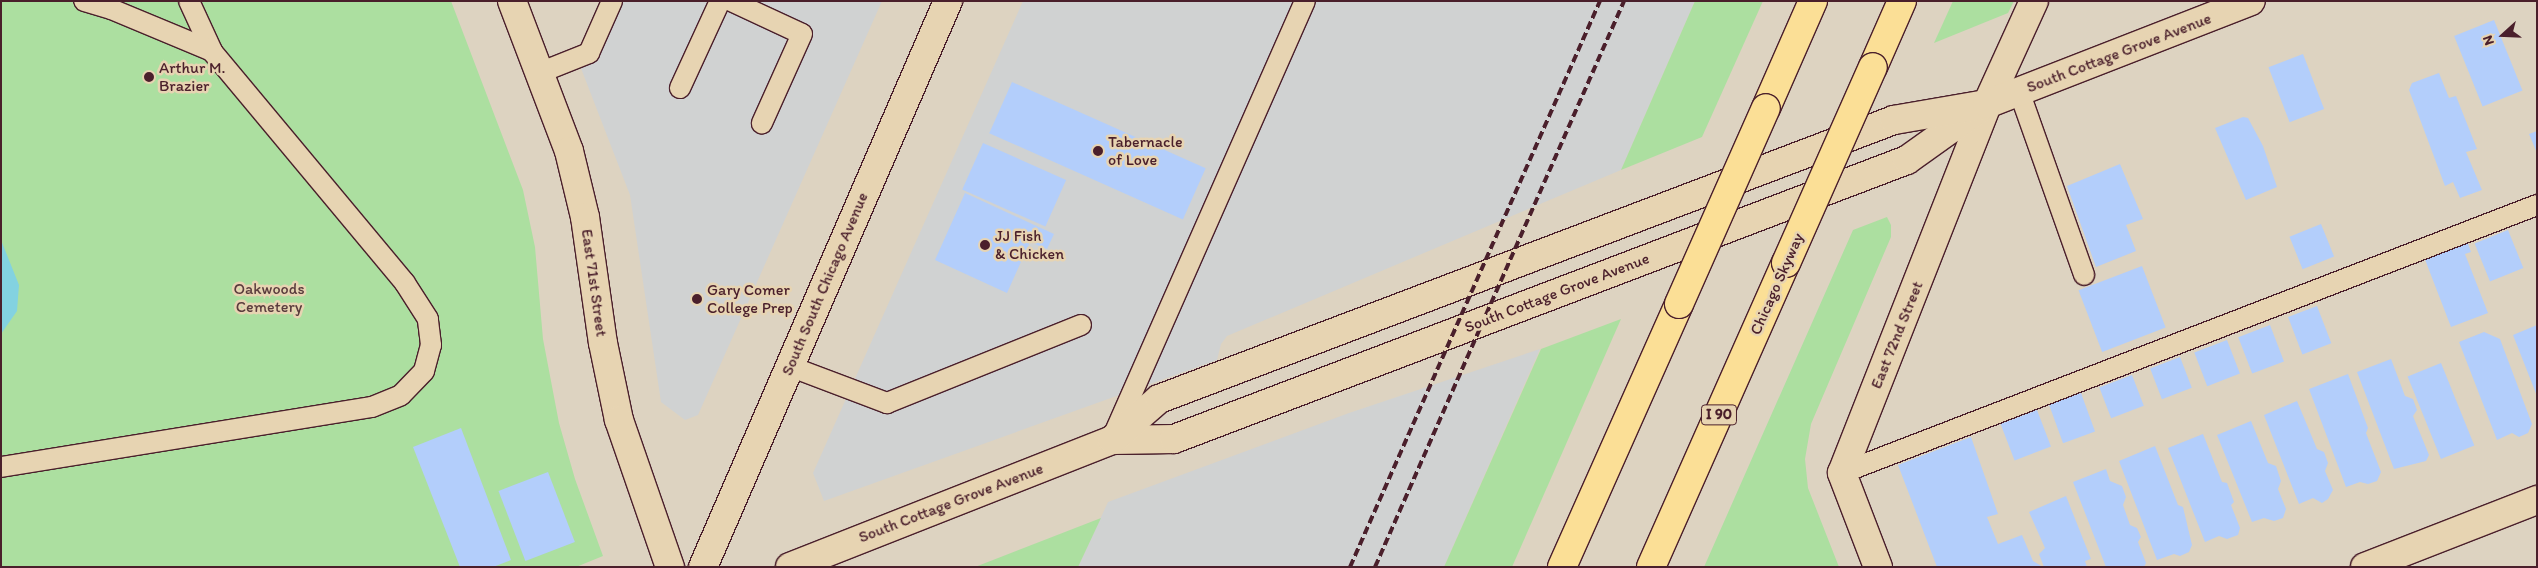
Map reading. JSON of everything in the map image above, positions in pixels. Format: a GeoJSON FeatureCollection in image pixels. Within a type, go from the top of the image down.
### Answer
{"type":"FeatureCollection","features":[{"type":"Feature","properties":{"kind":"highway"},"geometry":{"type":"LineString","coordinates":[[1562,567],[1813,1]]}},
{"type":"Feature","properties":{"kind":"highway","name":"Chicago Skyway"},"geometry":{"type":"LineString","coordinates":[[1652,567],[1902,1]]}},
{"type":"Feature","properties":{"kind":"main road","name":"East 71st Street"},"geometry":{"type":"LineString","coordinates":[[512,1],[569,152],[585,217],[602,343],[619,420],[670,567]]}},
{"type":"Feature","properties":{"kind":"main road","name":"South South Chicago Avenue"},"geometry":{"type":"LineString","coordinates":[[703,567],[948,1]]}},
{"type":"Feature","properties":{"kind":"main road","name":"East 72nd Street"},"geometry":{"type":"LineString","coordinates":[[1842,473],[1987,104],[2034,1]]}},
{"type":"Feature","properties":{"kind":"main road","name":"South Cottage Grove Avenue"},"geometry":{"type":"LineString","coordinates":[[790,567],[1112,440],[1160,399],[1894,120],[1987,104],[2251,1]]}},
{"type":"Feature","properties":{"kind":"main road","name":"South Cottage Grove Avenue"},"geometry":{"type":"LineString","coordinates":[[1112,440],[1174,439],[1907,160],[1987,104]]}},
{"type":"Feature","properties":{"kind":"main road"},"geometry":{"type":"LineString","coordinates":[[1842,473],[1878,567]]}},
{"type":"Feature","properties":{"kind":"main road"},"geometry":{"type":"LineString","coordinates":[[2365,567],[2537,500]]}},
{"type":"Feature","properties":{"kind":"lane"},"geometry":{"type":"LineString","coordinates":[[84,1],[212,51]]}},
{"type":"Feature","properties":{"kind":"lane"},"geometry":{"type":"LineString","coordinates":[[1,467],[372,407],[401,395],[424,371],[431,345],[428,319],[405,284],[212,51],[189,1]]}},
{"type":"Feature","properties":{"kind":"lane"},"geometry":{"type":"LineString","coordinates":[[539,73],[589,53],[612,1]]}},
{"type":"Feature","properties":{"kind":"lane"},"geometry":{"type":"LineString","coordinates":[[680,88],[720,1]]}},
{"type":"Feature","properties":{"kind":"lane"},"geometry":{"type":"LineString","coordinates":[[731,1],[802,34],[762,123]]}},
{"type":"Feature","properties":{"kind":"lane"},"geometry":{"type":"LineString","coordinates":[[1112,440],[1305,1]]}},
{"type":"Feature","properties":{"kind":"lane"},"geometry":{"type":"LineString","coordinates":[[2019,91],[2084,275]]}},
{"type":"Feature","properties":{"kind":"lane"},"geometry":{"type":"LineString","coordinates":[[1842,473],[2537,205]]}},
{"type":"Feature","properties":{"kind":"lane"},"geometry":{"type":"LineString","coordinates":[[789,366],[887,402],[1081,325]]}},
{"type":"Feature","properties":{"kind":"shaded area","name":"Gary Comer College Prep"},"geometry":{"type":"Polygon","coordinates":[[[612,1],[882,1],[698,415],[685,420],[661,402],[630,195],[577,58],[612,1]]]}},
{"type":"Feature","properties":{"kind":"shaded area"},"geometry":{"type":"Polygon","coordinates":[[[1023,1],[1695,1],[1621,170],[1227,336],[1221,344],[1217,360],[824,501],[813,473],[1023,1]]]}},
{"type":"Feature","properties":{"kind":"shaded area"},"geometry":{"type":"Polygon","coordinates":[[[1540,349],[1444,567],[1078,567],[1108,502],[1349,413],[1540,349]]]}},
{"type":"Feature","properties":{"kind":"green space","name":"Oakwoods Cemetery"},"geometry":{"type":"Polygon","coordinates":[[[1,1],[451,1],[523,190],[535,247],[543,339],[559,423],[575,479],[603,556],[576,567],[1,567],[1,1]]]}},
{"type":"Feature","properties":{"kind":"green space"},"geometry":{"type":"Polygon","coordinates":[[[1695,1],[1763,1],[1702,137],[1621,170],[1695,1]]]}},
{"type":"Feature","properties":{"kind":"green space"},"geometry":{"type":"Polygon","coordinates":[[[1953,1],[2014,1],[2008,13],[1934,43],[1953,1]]]}},
{"type":"Feature","properties":{"kind":"green space"},"geometry":{"type":"Polygon","coordinates":[[[1887,217],[1891,225],[1891,237],[1811,424],[1805,459],[1808,488],[1839,567],[1704,567],[1853,230],[1887,217]]]}},
{"type":"Feature","properties":{"kind":"green space"},"geometry":{"type":"Polygon","coordinates":[[[1621,319],[1512,567],[1444,567],[1541,349],[1621,319]]]}},
{"type":"Feature","properties":{"kind":"green space"},"geometry":{"type":"Polygon","coordinates":[[[1101,518],[1078,567],[975,567],[1101,518]]]}},
{"type":"Feature","properties":{"kind":"water"},"geometry":{"type":"Polygon","coordinates":[[[1,240],[19,285],[17,311],[1,334],[1,240]]]}},
{"type":"Feature","properties":{"kind":"building"},"geometry":{"type":"Polygon","coordinates":[[[2494,20],[2522,90],[2483,107],[2454,36],[2494,20]]]}},
{"type":"Feature","properties":{"kind":"building"},"geometry":{"type":"Polygon","coordinates":[[[2303,54],[2324,109],[2290,122],[2268,67],[2303,54]]]}},
{"type":"Feature","properties":{"kind":"building"},"geometry":{"type":"Polygon","coordinates":[[[2439,73],[2449,98],[2456,96],[2477,149],[2466,152],[2482,190],[2460,198],[2453,182],[2445,186],[2409,90],[2412,83],[2439,73]]]}},
{"type":"Feature","properties":{"kind":"building","name":"Tabernacle of Love"},"geometry":{"type":"Polygon","coordinates":[[[1012,82],[1206,168],[1183,219],[989,133],[1012,82]]]}},
{"type":"Feature","properties":{"kind":"building"},"geometry":{"type":"Polygon","coordinates":[[[2243,117],[2248,118],[2263,146],[2277,187],[2246,200],[2215,128],[2243,117]]]}},
{"type":"Feature","properties":{"kind":"building"},"geometry":{"type":"Polygon","coordinates":[[[2537,131],[2537,153],[2529,134],[2537,131]]]}},
{"type":"Feature","properties":{"kind":"building"},"geometry":{"type":"Polygon","coordinates":[[[983,143],[1066,180],[1045,227],[962,190],[983,143]]]}},
{"type":"Feature","properties":{"kind":"building"},"geometry":{"type":"Polygon","coordinates":[[[2120,164],[2143,219],[2126,225],[2136,251],[2096,267],[2067,186],[2120,164]]]}},
{"type":"Feature","properties":{"kind":"building","name":"JJ Fish & Chicken"},"geometry":{"type":"Polygon","coordinates":[[[965,193],[1054,234],[1047,249],[1030,242],[1007,293],[935,260],[965,193]]]}},
{"type":"Feature","properties":{"kind":"building"},"geometry":{"type":"Polygon","coordinates":[[[2321,224],[2334,256],[2303,269],[2289,237],[2321,224]]]}},
{"type":"Feature","properties":{"kind":"building"},"geometry":{"type":"Polygon","coordinates":[[[2508,230],[2523,268],[2490,282],[2475,243],[2508,230]]]}},
{"type":"Feature","properties":{"kind":"building"},"geometry":{"type":"Polygon","coordinates":[[[2467,241],[2471,252],[2465,254],[2488,313],[2451,327],[2424,257],[2467,241]]]}},
{"type":"Feature","properties":{"kind":"building"},"geometry":{"type":"Polygon","coordinates":[[[2142,266],[2166,328],[2102,352],[2079,290],[2142,266]]]}},
{"type":"Feature","properties":{"kind":"building"},"geometry":{"type":"Polygon","coordinates":[[[2317,306],[2331,343],[2302,354],[2288,317],[2317,306]]]}},
{"type":"Feature","properties":{"kind":"building"},"geometry":{"type":"Polygon","coordinates":[[[2270,325],[2284,361],[2252,374],[2238,337],[2270,325]]]}},
{"type":"Feature","properties":{"kind":"building"},"geometry":{"type":"Polygon","coordinates":[[[2537,325],[2537,396],[2513,335],[2537,325]]]}},
{"type":"Feature","properties":{"kind":"building"},"geometry":{"type":"Polygon","coordinates":[[[2484,332],[2500,339],[2532,424],[2528,433],[2519,437],[2512,433],[2497,440],[2459,342],[2484,332]]]}},
{"type":"Feature","properties":{"kind":"building"},"geometry":{"type":"Polygon","coordinates":[[[2227,340],[2240,374],[2207,386],[2194,353],[2227,340]]]}},
{"type":"Feature","properties":{"kind":"building"},"geometry":{"type":"Polygon","coordinates":[[[2180,357],[2192,388],[2162,399],[2150,368],[2180,357]]]}},
{"type":"Feature","properties":{"kind":"building"},"geometry":{"type":"Polygon","coordinates":[[[2391,359],[2405,396],[2413,399],[2417,410],[2413,416],[2429,455],[2426,461],[2394,469],[2357,372],[2391,359]]]}},
{"type":"Feature","properties":{"kind":"building"},"geometry":{"type":"Polygon","coordinates":[[[2441,363],[2474,446],[2441,459],[2408,376],[2441,363]]]}},
{"type":"Feature","properties":{"kind":"building"},"geometry":{"type":"Polygon","coordinates":[[[2348,374],[2368,428],[2366,433],[2381,472],[2377,481],[2368,484],[2360,482],[2346,487],[2309,389],[2348,374]]]}},
{"type":"Feature","properties":{"kind":"building"},"geometry":{"type":"Polygon","coordinates":[[[2132,375],[2144,406],[2111,418],[2099,388],[2132,375]]]}},
{"type":"Feature","properties":{"kind":"building"},"geometry":{"type":"Polygon","coordinates":[[[2081,393],[2095,432],[2063,443],[2049,405],[2081,393]]]}},
{"type":"Feature","properties":{"kind":"building"},"geometry":{"type":"Polygon","coordinates":[[[2297,401],[2317,449],[2324,452],[2328,463],[2325,471],[2333,490],[2328,499],[2322,503],[2313,498],[2299,504],[2264,415],[2297,401]]]}},
{"type":"Feature","properties":{"kind":"building"},"geometry":{"type":"Polygon","coordinates":[[[2037,410],[2051,446],[2015,460],[2001,424],[2037,410]]]}},
{"type":"Feature","properties":{"kind":"building"},"geometry":{"type":"Polygon","coordinates":[[[2251,421],[2268,463],[2276,466],[2281,481],[2278,489],[2286,509],[2283,518],[2274,521],[2264,518],[2252,522],[2217,435],[2251,421]]]}},
{"type":"Feature","properties":{"kind":"building"},"geometry":{"type":"Polygon","coordinates":[[[461,428],[511,560],[493,567],[460,567],[413,447],[461,428]]]}},
{"type":"Feature","properties":{"kind":"building"},"geometry":{"type":"Polygon","coordinates":[[[2203,434],[2222,482],[2227,483],[2234,502],[2231,505],[2240,528],[2238,535],[2227,539],[2219,536],[2205,542],[2168,448],[2203,434]]]}},
{"type":"Feature","properties":{"kind":"building"},"geometry":{"type":"Polygon","coordinates":[[[1971,437],[1998,514],[1987,517],[1998,544],[2022,535],[2033,561],[2043,567],[1937,567],[1898,465],[1971,437]]]}},
{"type":"Feature","properties":{"kind":"building"},"geometry":{"type":"Polygon","coordinates":[[[2155,446],[2178,505],[2183,507],[2192,545],[2189,552],[2180,556],[2174,554],[2157,560],[2119,461],[2155,446]]]}},
{"type":"Feature","properties":{"kind":"building"},"geometry":{"type":"Polygon","coordinates":[[[2106,469],[2110,481],[2122,486],[2126,497],[2123,505],[2130,525],[2137,528],[2141,537],[2138,542],[2146,563],[2144,567],[2106,567],[2073,482],[2106,469]]]}},
{"type":"Feature","properties":{"kind":"building"},"geometry":{"type":"Polygon","coordinates":[[[548,472],[575,542],[525,561],[499,491],[548,472]]]}},
{"type":"Feature","properties":{"kind":"building"},"geometry":{"type":"Polygon","coordinates":[[[2066,496],[2091,559],[2085,561],[2087,567],[2044,567],[2039,554],[2045,548],[2029,512],[2066,496]]]}},
{"type":"Feature","properties":{"kind":"railway"},"geometry":{"type":"LineString","coordinates":[[1350,567],[1600,1]]}},
{"type":"Feature","properties":{"kind":"railway"},"geometry":{"type":"LineString","coordinates":[[1375,567],[1624,1]]}},
{"type":"Feature","properties":{"kind":"place","name":"Arthur M. Brazier"},"geometry":{"type":"Point","coordinates":[149,77]}},
{"type":"Feature","properties":{"kind":"place","name":"Tabernacle of Love"},"geometry":{"type":"Point","coordinates":[1098,151]}},
{"type":"Feature","properties":{"kind":"place","name":"JJ Fish & Chicken"},"geometry":{"type":"Point","coordinates":[985,245]}},
{"type":"Feature","properties":{"kind":"place","name":"Gary Comer College Prep"},"geometry":{"type":"Point","coordinates":[697,299]}}]}
